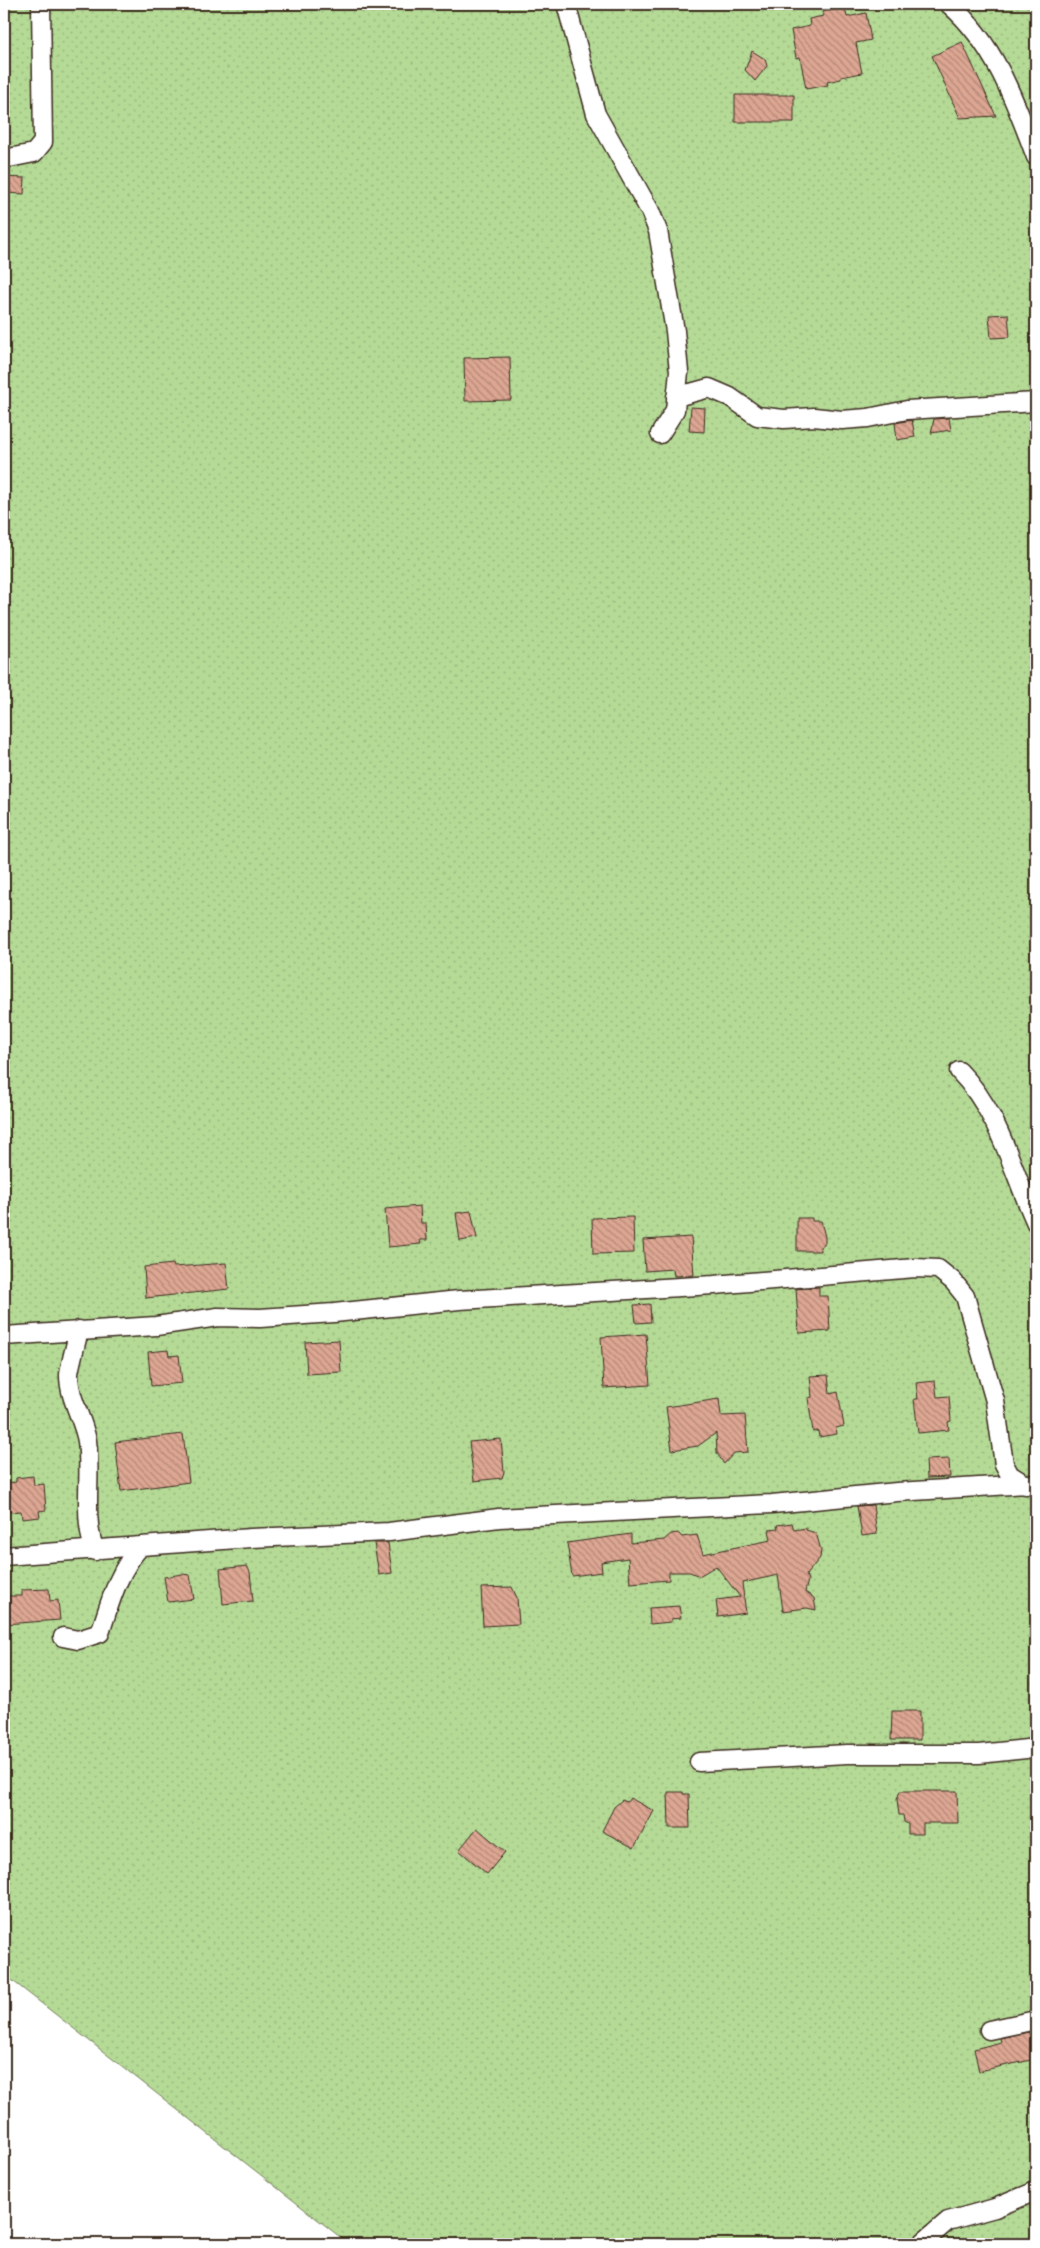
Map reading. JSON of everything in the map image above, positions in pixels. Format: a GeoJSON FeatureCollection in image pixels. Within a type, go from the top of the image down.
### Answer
{"type":"FeatureCollection","features":[{"type":"Feature","properties":{"kind":"street"},"geometry":{"type":"LineString","coordinates":[[4,160],[34,153],[43,142],[41,4]]}},
{"type":"Feature","properties":{"kind":"street"},"geometry":{"type":"LineString","coordinates":[[566,4],[596,114],[646,203],[658,231],[675,331],[679,372],[675,410],[660,434]]}},
{"type":"Feature","properties":{"kind":"street"},"geometry":{"type":"LineString","coordinates":[[948,4],[968,20],[994,58],[1016,105],[1036,157]]}},
{"type":"Feature","properties":{"kind":"street"},"geometry":{"type":"LineString","coordinates":[[676,397],[709,388],[730,397],[757,416],[784,419],[814,417],[842,420],[868,418],[907,410],[1036,402]]}},
{"type":"Feature","properties":{"kind":"street"},"geometry":{"type":"LineString","coordinates":[[959,1071],[977,1089],[994,1118],[1036,1223]]}},
{"type":"Feature","properties":{"kind":"street"},"geometry":{"type":"LineString","coordinates":[[4,1336],[156,1326],[218,1317],[260,1318],[334,1313],[459,1300],[714,1285],[795,1276],[915,1268],[938,1269],[953,1281],[965,1296],[977,1331],[995,1401],[1004,1464],[1010,1475],[1031,1484]]}},
{"type":"Feature","properties":{"kind":"street"},"geometry":{"type":"LineString","coordinates":[[79,1330],[68,1374],[74,1406],[82,1421],[87,1441],[89,1536],[95,1551]]}},
{"type":"Feature","properties":{"kind":"street"},"geometry":{"type":"LineString","coordinates":[[4,1556],[95,1551],[251,1538],[389,1532],[499,1518],[772,1504],[897,1492],[1031,1484]]}},
{"type":"Feature","properties":{"kind":"street"},"geometry":{"type":"LineString","coordinates":[[63,1637],[78,1640],[100,1633],[116,1586],[129,1559],[140,1547]]}},
{"type":"Feature","properties":{"kind":"street"},"geometry":{"type":"LineString","coordinates":[[699,1762],[847,1754],[979,1754],[1036,1748]]}},
{"type":"Feature","properties":{"kind":"street"},"geometry":{"type":"LineString","coordinates":[[990,2030],[1036,2020]]}},
{"type":"Feature","properties":{"kind":"street"},"geometry":{"type":"LineString","coordinates":[[921,2244],[948,2221],[995,2208],[1036,2191]]}},
{"type":"Feature","properties":{"kind":"green space"},"geometry":{"type":"Polygon","coordinates":[[[4,4],[1036,4],[1036,2244],[349,2244],[4,1974],[4,4]]]}},
{"type":"Feature","properties":{"kind":"building"},"geometry":{"type":"Polygon","coordinates":[[[845,8],[847,17],[866,13],[871,40],[856,43],[862,73],[841,77],[841,79],[827,82],[828,85],[806,89],[800,57],[796,58],[791,30],[810,26],[809,19],[823,16],[822,12],[845,8]]]}},
{"type":"Feature","properties":{"kind":"building"},"geometry":{"type":"Polygon","coordinates":[[[962,42],[996,116],[960,118],[932,56],[962,42]]]}},
{"type":"Feature","properties":{"kind":"building"},"geometry":{"type":"Polygon","coordinates":[[[752,51],[765,59],[767,66],[755,81],[745,70],[752,51]]]}},
{"type":"Feature","properties":{"kind":"building"},"geometry":{"type":"Polygon","coordinates":[[[735,95],[794,95],[794,122],[735,122],[735,95]]]}},
{"type":"Feature","properties":{"kind":"building"},"geometry":{"type":"Polygon","coordinates":[[[4,177],[25,178],[24,194],[4,193],[4,177]]]}},
{"type":"Feature","properties":{"kind":"building"},"geometry":{"type":"Polygon","coordinates":[[[1008,314],[1010,337],[991,338],[989,315],[1008,314]]]}},
{"type":"Feature","properties":{"kind":"building"},"geometry":{"type":"Polygon","coordinates":[[[510,357],[511,400],[465,401],[464,358],[510,357]]]}},
{"type":"Feature","properties":{"kind":"building"},"geometry":{"type":"Polygon","coordinates":[[[691,407],[705,408],[704,432],[689,431],[691,407]]]}},
{"type":"Feature","properties":{"kind":"building"},"geometry":{"type":"Polygon","coordinates":[[[949,418],[951,430],[931,433],[934,419],[949,418]]]}},
{"type":"Feature","properties":{"kind":"building"},"geometry":{"type":"Polygon","coordinates":[[[912,420],[915,437],[897,440],[895,423],[912,420]]]}},
{"type":"Feature","properties":{"kind":"building"},"geometry":{"type":"Polygon","coordinates":[[[420,1206],[421,1223],[426,1223],[427,1240],[420,1240],[421,1244],[388,1247],[385,1209],[420,1206]]]}},
{"type":"Feature","properties":{"kind":"building"},"geometry":{"type":"Polygon","coordinates":[[[471,1211],[477,1238],[460,1241],[456,1213],[471,1211]]]}},
{"type":"Feature","properties":{"kind":"building"},"geometry":{"type":"Polygon","coordinates":[[[633,1217],[634,1253],[593,1254],[592,1218],[633,1217]]]}},
{"type":"Feature","properties":{"kind":"building"},"geometry":{"type":"Polygon","coordinates":[[[797,1218],[812,1218],[812,1221],[821,1221],[825,1243],[820,1247],[820,1251],[797,1251],[797,1218]]]}},
{"type":"Feature","properties":{"kind":"building"},"geometry":{"type":"Polygon","coordinates":[[[691,1237],[694,1275],[674,1276],[673,1269],[645,1271],[643,1240],[691,1237]]]}},
{"type":"Feature","properties":{"kind":"building"},"geometry":{"type":"Polygon","coordinates":[[[226,1263],[229,1289],[146,1298],[144,1267],[173,1264],[174,1267],[226,1263]]]}},
{"type":"Feature","properties":{"kind":"building"},"geometry":{"type":"Polygon","coordinates":[[[819,1287],[819,1296],[828,1296],[830,1331],[799,1333],[796,1289],[819,1287]]]}},
{"type":"Feature","properties":{"kind":"building"},"geometry":{"type":"Polygon","coordinates":[[[650,1304],[651,1322],[636,1323],[634,1305],[650,1304]]]}},
{"type":"Feature","properties":{"kind":"building"},"geometry":{"type":"Polygon","coordinates":[[[646,1334],[650,1385],[604,1388],[601,1337],[646,1334]]]}},
{"type":"Feature","properties":{"kind":"building"},"geometry":{"type":"Polygon","coordinates":[[[339,1340],[341,1372],[307,1374],[305,1342],[339,1340]]]}},
{"type":"Feature","properties":{"kind":"building"},"geometry":{"type":"Polygon","coordinates":[[[168,1350],[169,1356],[179,1355],[182,1383],[151,1386],[148,1352],[168,1350]]]}},
{"type":"Feature","properties":{"kind":"building"},"geometry":{"type":"Polygon","coordinates":[[[828,1375],[830,1394],[838,1392],[844,1426],[836,1428],[837,1434],[819,1437],[818,1431],[813,1432],[808,1398],[812,1397],[810,1376],[828,1375]]]}},
{"type":"Feature","properties":{"kind":"building"},"geometry":{"type":"Polygon","coordinates":[[[935,1381],[937,1397],[949,1396],[951,1421],[948,1422],[949,1430],[918,1433],[914,1399],[918,1399],[916,1383],[935,1381]]]}},
{"type":"Feature","properties":{"kind":"building"},"geometry":{"type":"Polygon","coordinates":[[[719,1399],[721,1416],[745,1415],[748,1452],[734,1453],[724,1464],[717,1453],[716,1433],[698,1446],[672,1450],[666,1407],[719,1399]]]}},
{"type":"Feature","properties":{"kind":"building"},"geometry":{"type":"Polygon","coordinates":[[[183,1434],[189,1482],[121,1491],[115,1442],[183,1434]]]}},
{"type":"Feature","properties":{"kind":"building"},"geometry":{"type":"Polygon","coordinates":[[[501,1439],[504,1472],[502,1478],[474,1481],[469,1442],[501,1439]]]}},
{"type":"Feature","properties":{"kind":"building"},"geometry":{"type":"Polygon","coordinates":[[[949,1459],[950,1477],[927,1478],[926,1460],[949,1459]]]}},
{"type":"Feature","properties":{"kind":"building"},"geometry":{"type":"Polygon","coordinates":[[[33,1476],[34,1485],[44,1484],[46,1510],[39,1511],[40,1517],[22,1519],[21,1511],[9,1512],[6,1483],[16,1482],[16,1478],[33,1476]]]}},
{"type":"Feature","properties":{"kind":"building"},"geometry":{"type":"Polygon","coordinates":[[[873,1505],[877,1534],[862,1536],[857,1506],[873,1505]]]}},
{"type":"Feature","properties":{"kind":"building"},"geometry":{"type":"Polygon","coordinates":[[[792,1523],[794,1530],[806,1528],[806,1530],[816,1533],[821,1550],[820,1558],[806,1575],[808,1580],[805,1592],[814,1598],[816,1610],[807,1608],[783,1611],[778,1575],[742,1583],[746,1613],[718,1617],[716,1600],[740,1597],[716,1566],[699,1576],[690,1572],[669,1572],[669,1580],[630,1583],[628,1558],[601,1562],[602,1572],[572,1576],[567,1543],[631,1534],[631,1543],[664,1540],[671,1534],[678,1533],[682,1537],[697,1535],[703,1554],[771,1540],[769,1530],[778,1529],[777,1525],[792,1523]]]}},
{"type":"Feature","properties":{"kind":"building"},"geometry":{"type":"Polygon","coordinates":[[[374,1543],[388,1543],[392,1573],[379,1575],[374,1543]]]}},
{"type":"Feature","properties":{"kind":"building"},"geometry":{"type":"Polygon","coordinates":[[[247,1566],[250,1572],[253,1601],[223,1604],[220,1569],[247,1566]]]}},
{"type":"Feature","properties":{"kind":"building"},"geometry":{"type":"Polygon","coordinates":[[[182,1574],[190,1575],[194,1599],[168,1602],[164,1577],[182,1574]]]}},
{"type":"Feature","properties":{"kind":"building"},"geometry":{"type":"Polygon","coordinates":[[[512,1587],[517,1598],[519,1624],[483,1626],[481,1588],[512,1587]]]}},
{"type":"Feature","properties":{"kind":"building"},"geometry":{"type":"Polygon","coordinates":[[[49,1589],[50,1601],[58,1600],[60,1620],[4,1624],[4,1596],[22,1596],[22,1590],[49,1589]]]}},
{"type":"Feature","properties":{"kind":"building"},"geometry":{"type":"Polygon","coordinates":[[[679,1606],[681,1618],[671,1619],[671,1622],[650,1624],[649,1608],[679,1606]]]}},
{"type":"Feature","properties":{"kind":"building"},"geometry":{"type":"Polygon","coordinates":[[[892,1711],[920,1711],[920,1740],[891,1740],[892,1711]]]}},
{"type":"Feature","properties":{"kind":"building"},"geometry":{"type":"Polygon","coordinates":[[[900,1791],[957,1791],[958,1823],[923,1823],[923,1834],[908,1834],[908,1824],[904,1822],[903,1815],[899,1815],[897,1799],[900,1791]]]}},
{"type":"Feature","properties":{"kind":"building"},"geometry":{"type":"Polygon","coordinates":[[[668,1792],[689,1794],[690,1828],[669,1828],[668,1792]]]}},
{"type":"Feature","properties":{"kind":"building"},"geometry":{"type":"Polygon","coordinates":[[[630,1798],[654,1811],[634,1848],[602,1831],[614,1807],[622,1800],[627,1802],[630,1798]]]}},
{"type":"Feature","properties":{"kind":"building"},"geometry":{"type":"Polygon","coordinates":[[[477,1828],[505,1852],[487,1874],[459,1850],[477,1828]]]}},
{"type":"Feature","properties":{"kind":"building"},"geometry":{"type":"Polygon","coordinates":[[[1029,2032],[1030,2035],[1036,2034],[1036,2059],[979,2071],[974,2049],[1001,2042],[1000,2038],[1029,2032]]]}}]}
